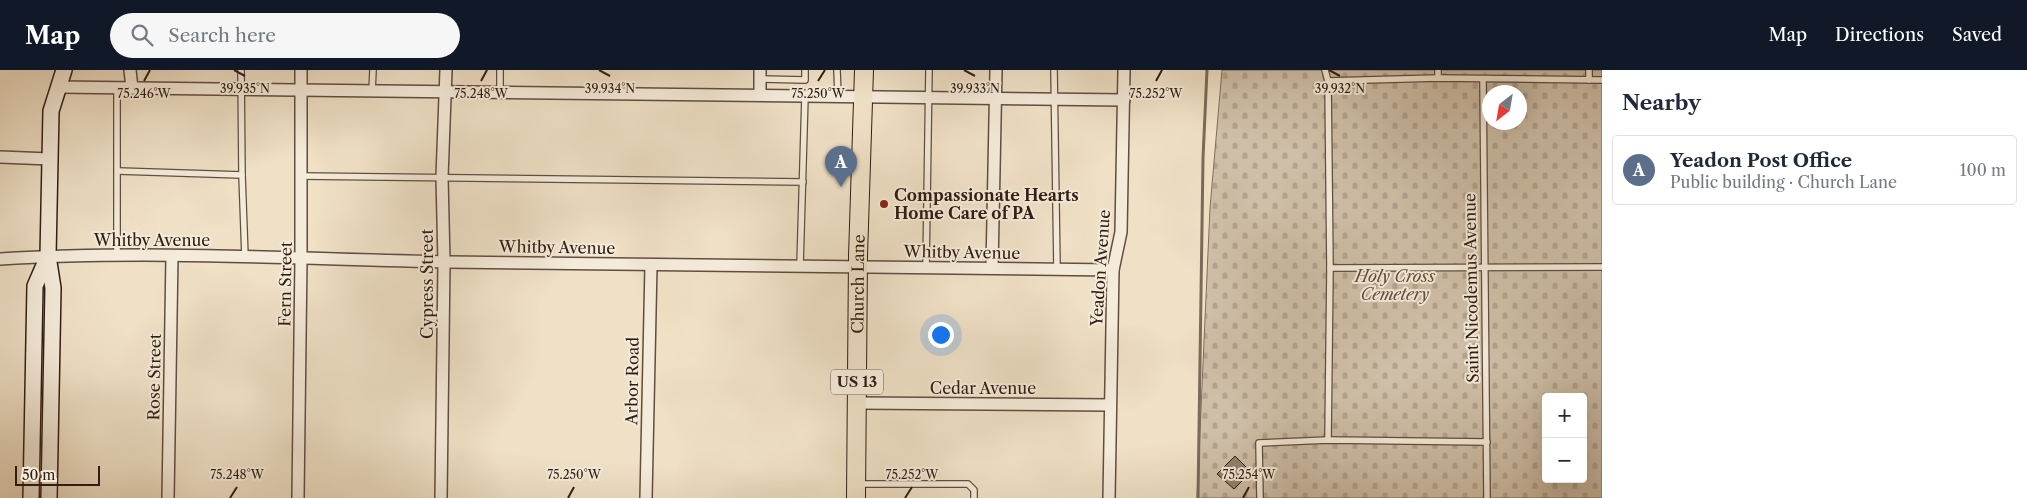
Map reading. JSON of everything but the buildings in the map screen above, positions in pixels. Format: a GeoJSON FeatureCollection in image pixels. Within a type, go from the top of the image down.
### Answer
{"type":"FeatureCollection","features":[{"type":"Feature","properties":{"kind":"main road","name":"Church Lane"},"geometry":{"type":"LineString","coordinates":[[856,491],[858,267],[864,70]]}},
{"type":"Feature","properties":{"kind":"street"},"geometry":{"type":"LineString","coordinates":[[49,498],[53,288],[48,256],[51,111],[64,70]]}},
{"type":"Feature","properties":{"kind":"street"},"geometry":{"type":"LineString","coordinates":[[130,70],[132,88]]}},
{"type":"Feature","properties":{"kind":"street","name":"Fern Street"},"geometry":{"type":"LineString","coordinates":[[298,498],[302,258],[301,70]]}},
{"type":"Feature","properties":{"kind":"street","name":"Cypress Street"},"geometry":{"type":"LineString","coordinates":[[441,498],[444,262],[442,177],[446,70]]}},
{"type":"Feature","properties":{"kind":"street"},"geometry":{"type":"LineString","coordinates":[[992,268],[996,70]]}},
{"type":"Feature","properties":{"kind":"street","name":"Yeadon Avenue"},"geometry":{"type":"LineString","coordinates":[[1109,498],[1113,270],[1121,232],[1124,70]]}},
{"type":"Feature","properties":{"kind":"street"},"geometry":{"type":"LineString","coordinates":[[760,74],[760,95]]}},
{"type":"Feature","properties":{"kind":"street"},"geometry":{"type":"LineString","coordinates":[[59,87],[1124,100]]}},
{"type":"Feature","properties":{"kind":"street"},"geometry":{"type":"LineString","coordinates":[[0,158],[50,158]]}},
{"type":"Feature","properties":{"kind":"street"},"geometry":{"type":"LineString","coordinates":[[31,498],[35,286],[48,256]]}},
{"type":"Feature","properties":{"kind":"street","name":"Whitby Avenue"},"geometry":{"type":"LineString","coordinates":[[0,259],[48,256],[172,256],[444,262],[1113,270]]}},
{"type":"Feature","properties":{"kind":"street","name":"Rose Street"},"geometry":{"type":"LineString","coordinates":[[168,498],[172,256]]}},
{"type":"Feature","properties":{"kind":"street","name":"Arbor Road"},"geometry":{"type":"LineString","coordinates":[[646,498],[651,265]]}},
{"type":"Feature","properties":{"kind":"street","name":"Cedar Avenue"},"geometry":{"type":"LineString","coordinates":[[857,403],[1110,405]]}},
{"type":"Feature","properties":{"kind":"lane"},"geometry":{"type":"LineString","coordinates":[[241,70],[245,257]]}},
{"type":"Feature","properties":{"kind":"lane"},"geometry":{"type":"LineString","coordinates":[[372,91],[373,70]]}},
{"type":"Feature","properties":{"kind":"lane"},"geometry":{"type":"LineString","coordinates":[[500,70],[500,92]]}},
{"type":"Feature","properties":{"kind":"lane"},"geometry":{"type":"LineString","coordinates":[[760,74],[805,80],[805,70]]}},
{"type":"Feature","properties":{"kind":"lane"},"geometry":{"type":"LineString","coordinates":[[838,70],[838,96]]}},
{"type":"Feature","properties":{"kind":"lane"},"geometry":{"type":"LineString","coordinates":[[926,268],[929,70]]}},
{"type":"Feature","properties":{"kind":"lane"},"geometry":{"type":"LineString","coordinates":[[1054,70],[1056,269]]}},
{"type":"Feature","properties":{"kind":"lane"},"geometry":{"type":"LineString","coordinates":[[1324,70],[1328,81],[1330,268],[1328,440]]}},
{"type":"Feature","properties":{"kind":"lane"},"geometry":{"type":"LineString","coordinates":[[1438,70],[1438,78]]}},
{"type":"Feature","properties":{"kind":"lane"},"geometry":{"type":"LineString","coordinates":[[1589,70],[1589,80]]}},
{"type":"Feature","properties":{"kind":"lane"},"geometry":{"type":"LineString","coordinates":[[1328,81],[1438,78],[1602,80]]}},
{"type":"Feature","properties":{"kind":"lane","name":"Saint Nicodemus Avenue"},"geometry":{"type":"LineString","coordinates":[[1483,79],[1486,498]]}},
{"type":"Feature","properties":{"kind":"lane"},"geometry":{"type":"LineString","coordinates":[[117,88],[117,256]]}},
{"type":"Feature","properties":{"kind":"lane"},"geometry":{"type":"LineString","coordinates":[[800,266],[805,96]]}},
{"type":"Feature","properties":{"kind":"lane"},"geometry":{"type":"LineString","coordinates":[[118,171],[242,175]]}},
{"type":"Feature","properties":{"kind":"lane"},"geometry":{"type":"LineString","coordinates":[[301,176],[802,182]]}},
{"type":"Feature","properties":{"kind":"lane"},"geometry":{"type":"LineString","coordinates":[[1330,268],[1602,266]]}},
{"type":"Feature","properties":{"kind":"lane"},"geometry":{"type":"LineString","coordinates":[[1260,498],[1259,443],[1328,440],[1487,442]]}},
{"type":"Feature","properties":{"kind":"lane"},"geometry":{"type":"LineString","coordinates":[[856,491],[968,484],[974,490],[974,498]]}},
{"type":"Feature","properties":{"kind":"green space","name":"Holy Cross Cemetery"},"geometry":{"type":"Polygon","coordinates":[[[1222,70],[1602,70],[1602,498],[1197,498],[1210,208],[1222,70]]]}},
{"type":"Feature","properties":{"kind":"waterway"},"geometry":{"type":"LineString","coordinates":[[1198,498],[1203,158],[1207,70]]}},
{"type":"Feature","properties":{"kind":"place","name":"Yeadon Post Office"},"geometry":{"type":"Point","coordinates":[841,187]}},
{"type":"Feature","properties":{"kind":"place","name":"Compassionate Hearts Home Care of PA"},"geometry":{"type":"Point","coordinates":[884,204]}}]}
